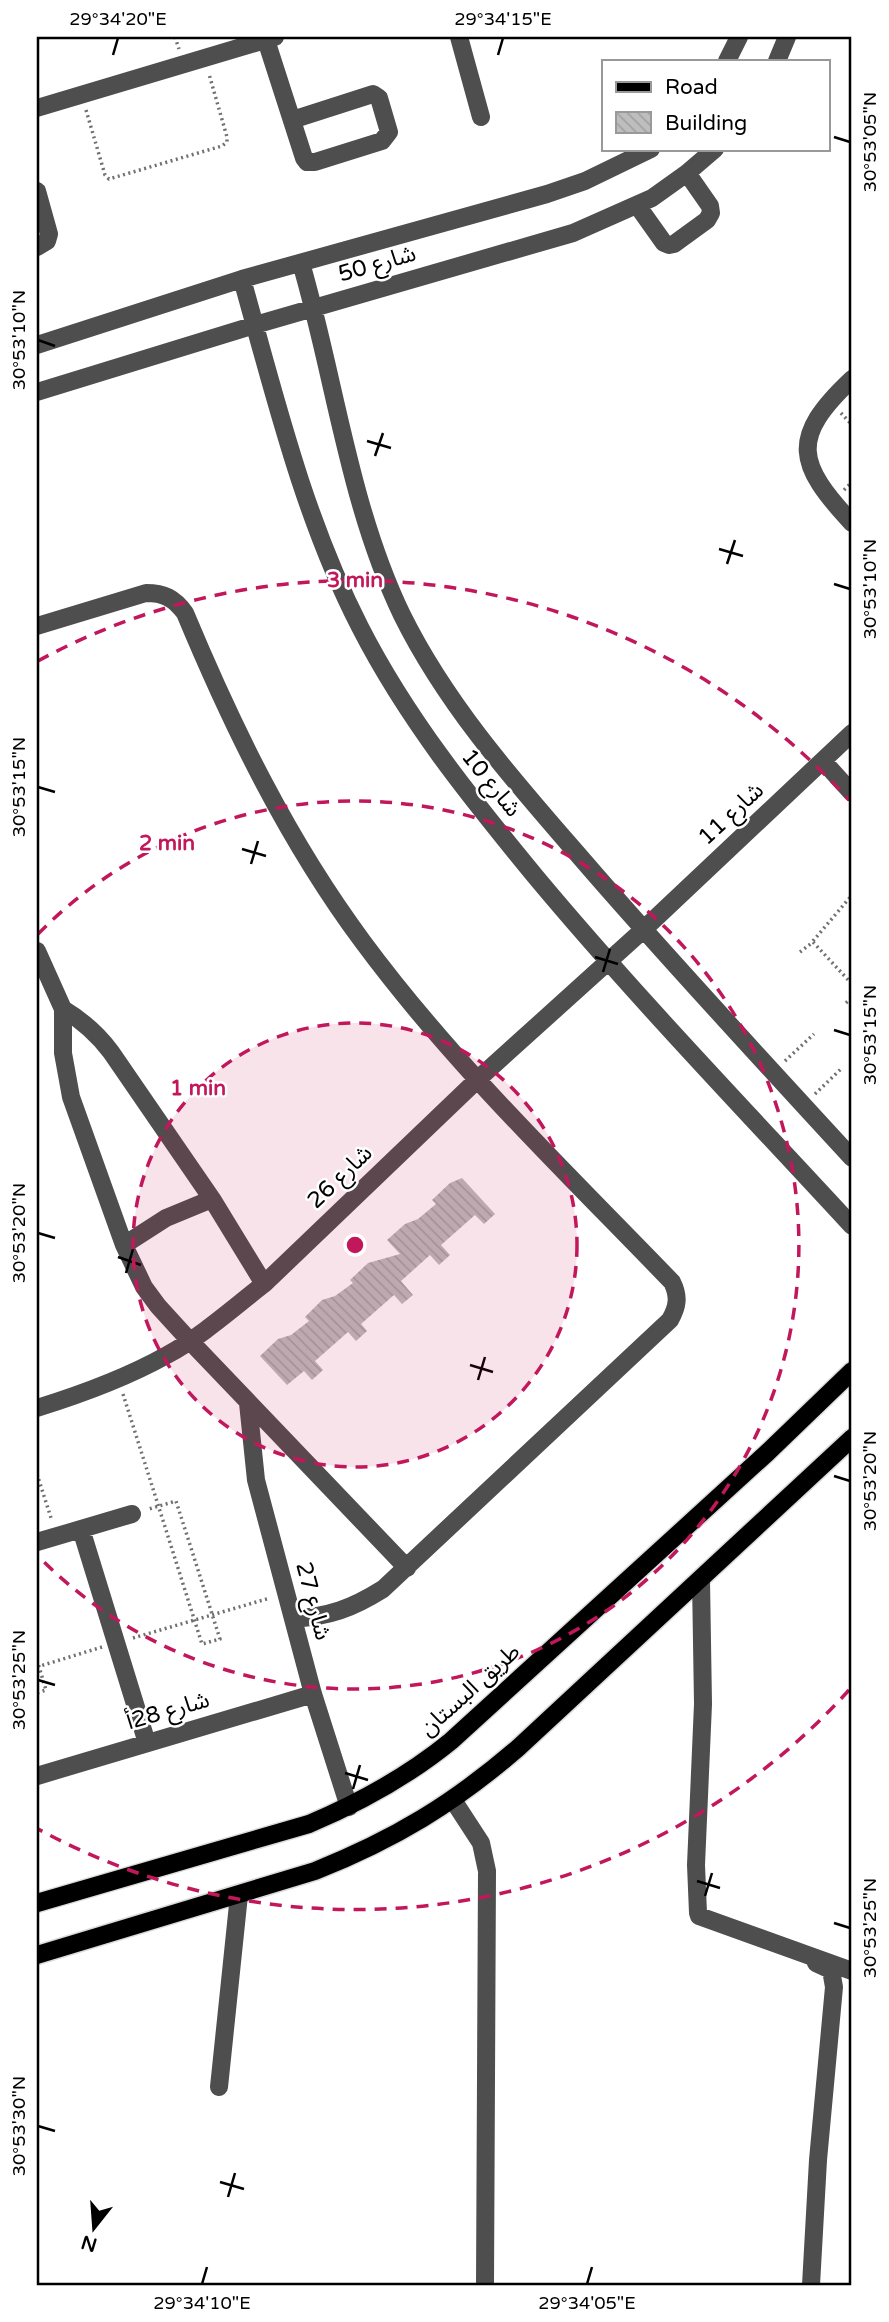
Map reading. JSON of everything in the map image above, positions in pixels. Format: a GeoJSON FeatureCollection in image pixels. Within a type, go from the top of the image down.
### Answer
{"type":"FeatureCollection","features":[{"type":"Feature","properties":{"kind":"main road","name":"طريق البستان"},"geometry":{"type":"LineString","coordinates":[[37,1903],[309,1824],[349,1807],[401,1779],[451,1741],[768,1452],[852,1371]]}},
{"type":"Feature","properties":{"kind":"main road"},"geometry":{"type":"LineString","coordinates":[[37,1955],[315,1871],[402,1832],[453,1800],[518,1748],[852,1438]]}},
{"type":"Feature","properties":{"kind":"street"},"geometry":{"type":"LineString","coordinates":[[459,37],[481,117]]}},
{"type":"Feature","properties":{"kind":"street"},"geometry":{"type":"LineString","coordinates":[[728,60],[739,37]]}},
{"type":"Feature","properties":{"kind":"street"},"geometry":{"type":"LineString","coordinates":[[778,60],[787,37]]}},
{"type":"Feature","properties":{"kind":"street"},"geometry":{"type":"LineString","coordinates":[[37,108],[271,38],[292,120],[304,158],[310,163],[382,141],[389,132],[379,98],[373,94],[292,120]]}},
{"type":"Feature","properties":{"kind":"street","name":"شارع 50"},"geometry":{"type":"LineString","coordinates":[[37,345],[242,279],[547,194],[585,181],[649,150]]}},
{"type":"Feature","properties":{"kind":"street","name":"شارع 50"},"geometry":{"type":"LineString","coordinates":[[37,392],[255,325],[573,233],[637,205],[687,173],[714,150]]}},
{"type":"Feature","properties":{"kind":"street"},"geometry":{"type":"LineString","coordinates":[[637,205],[664,243],[674,244],[707,220],[711,213],[710,206],[687,173]]}},
{"type":"Feature","properties":{"kind":"street"},"geometry":{"type":"LineString","coordinates":[[37,196],[49,234],[47,241],[37,247]]}},
{"type":"Feature","properties":{"kind":"street","name":"شارع 10"},"geometry":{"type":"LineString","coordinates":[[300,263],[314,308],[364,513],[388,580],[418,644],[467,720],[510,776],[643,930],[852,1158]]}},
{"type":"Feature","properties":{"kind":"street","name":"شارع 10"},"geometry":{"type":"LineString","coordinates":[[242,279],[300,481],[320,538],[338,582],[382,668],[433,749],[607,962],[852,1226]]}},
{"type":"Feature","properties":{"kind":"street"},"geometry":{"type":"LineString","coordinates":[[852,379],[817,420],[808,444],[807,456],[810,467],[824,490],[852,523]]}},
{"type":"Feature","properties":{"kind":"street"},"geometry":{"type":"LineString","coordinates":[[37,626],[146,593],[169,596],[178,603],[185,613],[244,748],[319,878],[378,961],[477,1080],[672,1282],[678,1301],[670,1320],[383,1589],[356,1606],[325,1616],[293,1619]]}},
{"type":"Feature","properties":{"kind":"street","name":"شارع 11"},"geometry":{"type":"LineString","coordinates":[[643,930],[852,733]]}},
{"type":"Feature","properties":{"kind":"street"},"geometry":{"type":"LineString","coordinates":[[823,761],[852,793]]}},
{"type":"Feature","properties":{"kind":"street","name":"شارع 26"},"geometry":{"type":"LineString","coordinates":[[37,1408],[118,1379],[170,1353],[264,1284],[477,1080],[643,930]]}},
{"type":"Feature","properties":{"kind":"street"},"geometry":{"type":"LineString","coordinates":[[37,951],[63,1009],[63,1053],[71,1097],[124,1245],[144,1287],[158,1306],[248,1403],[407,1567]]}},
{"type":"Feature","properties":{"kind":"street"},"geometry":{"type":"LineString","coordinates":[[63,1009],[98,1034],[212,1199],[264,1284]]}},
{"type":"Feature","properties":{"kind":"street"},"geometry":{"type":"LineString","coordinates":[[124,1245],[166,1218],[212,1199]]}},
{"type":"Feature","properties":{"kind":"street","name":"شارع 27"},"geometry":{"type":"LineString","coordinates":[[248,1403],[256,1480],[313,1694],[349,1807]]}},
{"type":"Feature","properties":{"kind":"street"},"geometry":{"type":"LineString","coordinates":[[37,1542],[131,1514]]}},
{"type":"Feature","properties":{"kind":"street"},"geometry":{"type":"LineString","coordinates":[[81,1529],[146,1743]]}},
{"type":"Feature","properties":{"kind":"street"},"geometry":{"type":"LineString","coordinates":[[701,1580],[703,1704],[696,1864],[697,1911],[703,1925],[710,1931],[804,1957],[831,1970],[834,1978],[811,2285]]}},
{"type":"Feature","properties":{"kind":"street","name":"شارع 28أ"},"geometry":{"type":"LineString","coordinates":[[37,1776],[313,1694]]}},
{"type":"Feature","properties":{"kind":"street"},"geometry":{"type":"LineString","coordinates":[[453,1800],[481,1843],[488,1871],[485,2285]]}},
{"type":"Feature","properties":{"kind":"street"},"geometry":{"type":"LineString","coordinates":[[219,2087],[239,1895]]}},
{"type":"Feature","properties":{"kind":"street"},"geometry":{"type":"LineString","coordinates":[[699,1916],[852,1971]]}},
{"type":"Feature","properties":{"kind":"path"},"geometry":{"type":"LineString","coordinates":[[81,94],[107,178],[113,178],[228,142],[204,58]]}},
{"type":"Feature","properties":{"kind":"path"},"geometry":{"type":"LineString","coordinates":[[800,952],[813,942],[852,895]]}},
{"type":"Feature","properties":{"kind":"path"},"geometry":{"type":"LineString","coordinates":[[813,942],[852,984]]}},
{"type":"Feature","properties":{"kind":"path"},"geometry":{"type":"LineString","coordinates":[[846,1003],[852,997]]}},
{"type":"Feature","properties":{"kind":"path"},"geometry":{"type":"LineString","coordinates":[[773,1072],[814,1034]]}},
{"type":"Feature","properties":{"kind":"path"},"geometry":{"type":"LineString","coordinates":[[803,1105],[842,1068]]}},
{"type":"Feature","properties":{"kind":"path"},"geometry":{"type":"LineString","coordinates":[[118,1379],[158,1506],[194,1620],[202,1644],[220,1639],[176,1501],[158,1506],[131,1514]]}},
{"type":"Feature","properties":{"kind":"path"},"geometry":{"type":"LineString","coordinates":[[37,1474],[56,1536]]}},
{"type":"Feature","properties":{"kind":"path"},"geometry":{"type":"LineString","coordinates":[[38,1666],[286,1593]]}},
{"type":"Feature","properties":{"kind":"path"},"geometry":{"type":"LineString","coordinates":[[37,1660],[46,1690],[37,1693]]}},
{"type":"Feature","properties":{"kind":"building"},"geometry":{"type":"Polygon","coordinates":[[[462,1178],[495,1214],[484,1224],[475,1215],[441,1245],[450,1255],[439,1265],[430,1255],[401,1281],[413,1295],[402,1304],[394,1295],[361,1324],[367,1331],[356,1341],[348,1332],[315,1361],[323,1370],[312,1380],[304,1371],[287,1385],[260,1356],[278,1339],[291,1335],[309,1321],[305,1317],[322,1300],[335,1296],[353,1283],[350,1280],[368,1263],[400,1254],[387,1240],[405,1224],[418,1219],[436,1204],[432,1200],[450,1183],[462,1178]]]}}]}
